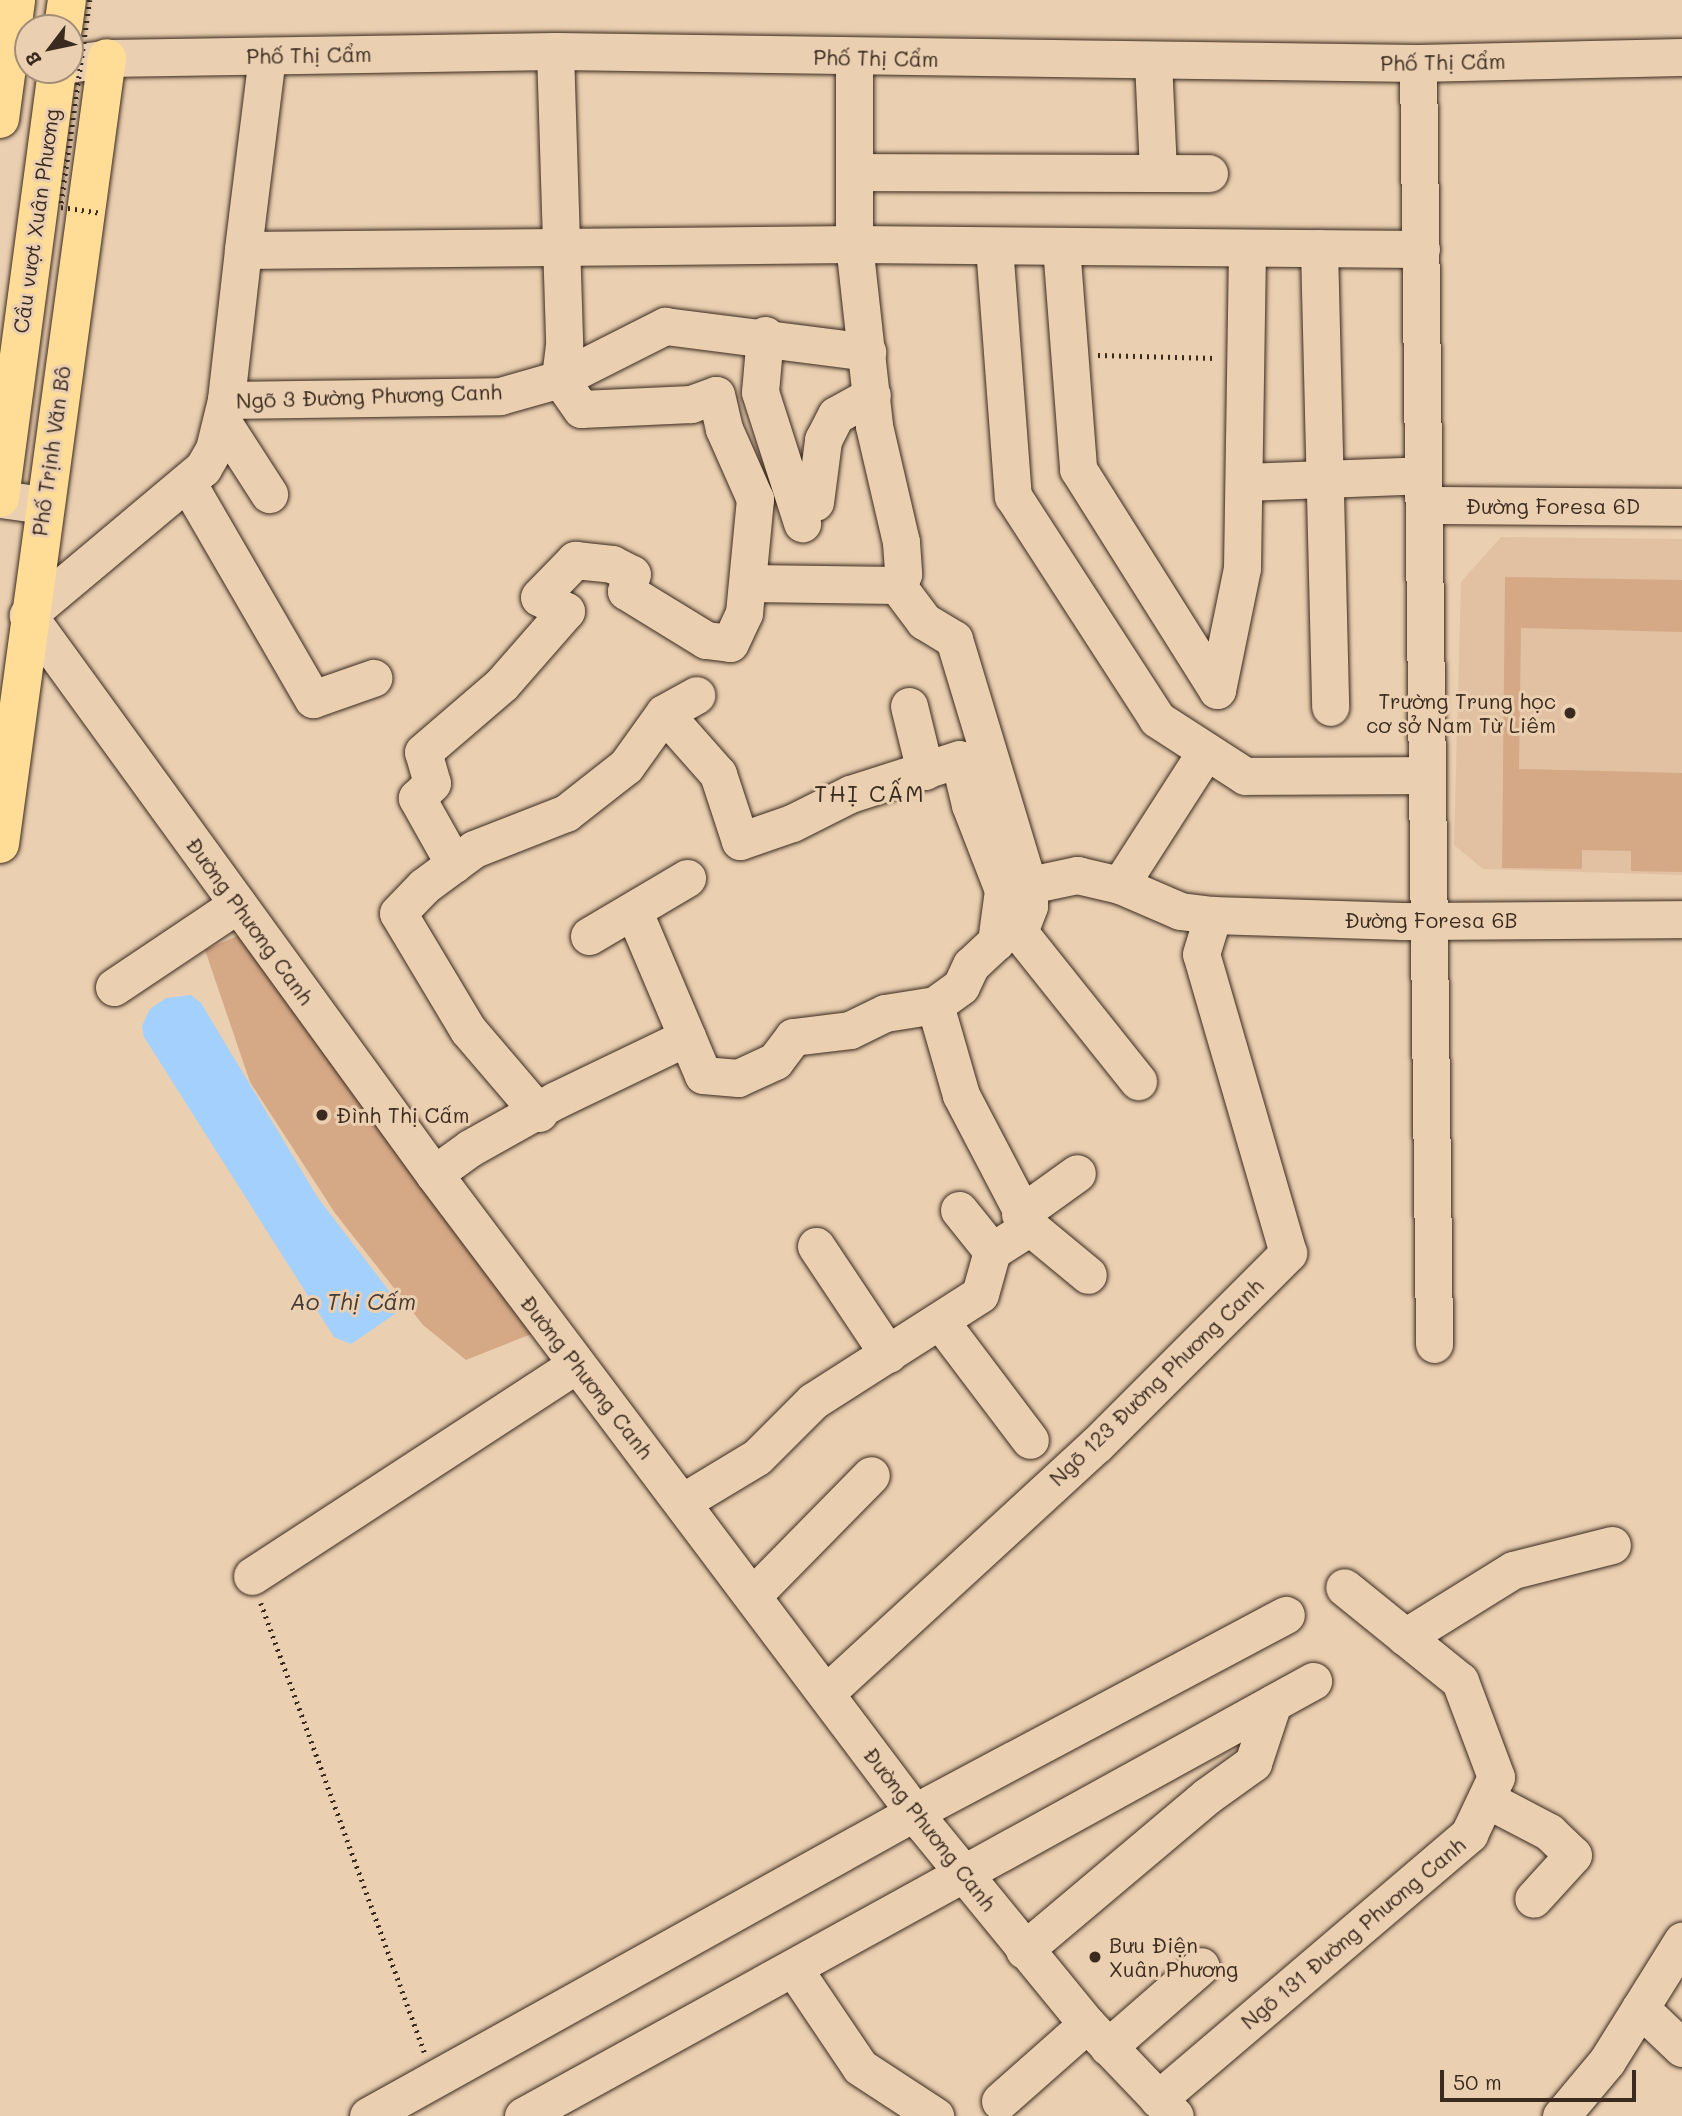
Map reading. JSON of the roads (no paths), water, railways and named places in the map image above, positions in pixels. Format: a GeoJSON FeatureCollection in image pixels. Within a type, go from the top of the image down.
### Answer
{"type":"FeatureCollection","features":[{"type":"Feature","properties":{"kind":"main road"},"geometry":{"type":"LineString","coordinates":[[0,119],[16,0]]}},
{"type":"Feature","properties":{"kind":"main road","name":"Phố Trịnh Văn Bô"},"geometry":{"type":"LineString","coordinates":[[0,844],[28,615],[107,58]]}},
{"type":"Feature","properties":{"kind":"main road","name":"Cầu vượt Xuân Phương"},"geometry":{"type":"LineString","coordinates":[[0,498],[55,84]]}},
{"type":"Feature","properties":{"kind":"street","name":"Phố Thị Cẩm"},"geometry":{"type":"LineString","coordinates":[[84,62],[107,58],[555,51],[854,58],[1418,63],[1682,57]]}},
{"type":"Feature","properties":{"kind":"street"},"geometry":{"type":"LineString","coordinates":[[454,864],[416,798],[432,783],[423,752],[502,684],[566,611],[539,597],[575,560],[612,564],[632,574],[626,591],[706,640],[730,643],[744,613],[748,583],[755,499],[724,429],[716,395],[691,404],[581,409],[560,379],[561,247],[555,51]]}},
{"type":"Feature","properties":{"kind":"street"},"geometry":{"type":"LineString","coordinates":[[267,56],[224,410],[269,494]]}},
{"type":"Feature","properties":{"kind":"street"},"geometry":{"type":"LineString","coordinates":[[854,58],[854,244],[873,411],[901,542],[903,574],[897,585]]}},
{"type":"Feature","properties":{"kind":"street"},"geometry":{"type":"LineString","coordinates":[[1153,61],[1158,172]]}},
{"type":"Feature","properties":{"kind":"street"},"geometry":{"type":"LineString","coordinates":[[1418,63],[1434,1344]]}},
{"type":"Feature","properties":{"kind":"street"},"geometry":{"type":"LineString","coordinates":[[854,172],[1209,173]]}},
{"type":"Feature","properties":{"kind":"street"},"geometry":{"type":"LineString","coordinates":[[243,250],[854,244],[1420,249]]}},
{"type":"Feature","properties":{"kind":"street"},"geometry":{"type":"LineString","coordinates":[[994,246],[1013,496],[1157,719],[1245,776],[1427,775]]}},
{"type":"Feature","properties":{"kind":"street"},"geometry":{"type":"LineString","coordinates":[[1061,246],[1078,469],[1217,690],[1242,568],[1247,248]]}},
{"type":"Feature","properties":{"kind":"street"},"geometry":{"type":"LineString","coordinates":[[1319,248],[1330,707]]}},
{"type":"Feature","properties":{"kind":"street","name":"Ngõ 3 Đường Phương Canh"},"geometry":{"type":"LineString","coordinates":[[28,615],[203,468],[224,410],[500,396],[560,379],[665,326],[765,335],[867,352]]}},
{"type":"Feature","properties":{"kind":"street"},"geometry":{"type":"LineString","coordinates":[[765,335],[760,392],[809,512],[823,440],[836,415],[873,411]]}},
{"type":"Feature","properties":{"kind":"street","name":"Đường Foresa 6D"},"geometry":{"type":"LineString","coordinates":[[1244,482],[1324,478],[1423,490],[1682,507]]}},
{"type":"Feature","properties":{"kind":"street"},"geometry":{"type":"LineString","coordinates":[[187,482],[313,699],[373,678]]}},
{"type":"Feature","properties":{"kind":"street"},"geometry":{"type":"LineString","coordinates":[[0,498],[44,505]]}},
{"type":"Feature","properties":{"kind":"street"},"geometry":{"type":"LineString","coordinates":[[748,583],[897,585]]}},
{"type":"Feature","properties":{"kind":"street"},"geometry":{"type":"LineString","coordinates":[[897,585],[925,621],[954,639],[1016,889]]}},
{"type":"Feature","properties":{"kind":"street","name":"Đường Phương Canh"},"geometry":{"type":"LineString","coordinates":[[28,615],[434,1174],[576,1365],[684,1501],[915,1812],[1024,1950],[1097,2035],[1166,2108]]}},
{"type":"Feature","properties":{"kind":"street"},"geometry":{"type":"LineString","coordinates":[[539,1113],[468,1030],[398,913],[474,849],[566,813],[626,766],[664,713],[696,695]]}},
{"type":"Feature","properties":{"kind":"street"},"geometry":{"type":"LineString","coordinates":[[909,706],[925,771]]}},
{"type":"Feature","properties":{"kind":"street"},"geometry":{"type":"LineString","coordinates":[[634,912],[703,1075],[738,1078],[775,1060],[793,1037],[850,1030],[885,1013],[935,1004],[961,986],[971,965],[1019,932],[1029,906],[1016,889],[970,805],[959,759],[850,794],[792,823],[740,841],[718,774],[664,713]]}},
{"type":"Feature","properties":{"kind":"street"},"geometry":{"type":"LineString","coordinates":[[1120,885],[1206,751]]}},
{"type":"Feature","properties":{"kind":"street"},"geometry":{"type":"LineString","coordinates":[[1016,889],[1077,875],[1120,885],[1196,913]]}},
{"type":"Feature","properties":{"kind":"street"},"geometry":{"type":"LineString","coordinates":[[589,936],[634,912],[687,878]]}},
{"type":"Feature","properties":{"kind":"street"},"geometry":{"type":"LineString","coordinates":[[114,987],[238,904]]}},
{"type":"Feature","properties":{"kind":"street","name":"Đường Foresa 6B"},"geometry":{"type":"LineString","coordinates":[[1196,913],[1429,921],[1682,919]]}},
{"type":"Feature","properties":{"kind":"street","name":"Ngõ 123 Đường Phương Canh"},"geometry":{"type":"LineString","coordinates":[[826,1693],[1096,1445],[1202,1344],[1288,1253],[1201,954],[1196,913]]}},
{"type":"Feature","properties":{"kind":"street"},"geometry":{"type":"LineString","coordinates":[[1010,940],[1138,1081]]}},
{"type":"Feature","properties":{"kind":"street"},"geometry":{"type":"LineString","coordinates":[[935,1004],[961,1095],[1025,1220],[1088,1275]]}},
{"type":"Feature","properties":{"kind":"street"},"geometry":{"type":"LineString","coordinates":[[434,1174],[470,1148],[539,1113],[630,1060],[687,1037]]}},
{"type":"Feature","properties":{"kind":"street"},"geometry":{"type":"LineString","coordinates":[[684,1501],[757,1457],[814,1401],[980,1294],[992,1251],[1077,1173]]}},
{"type":"Feature","properties":{"kind":"street"},"geometry":{"type":"LineString","coordinates":[[959,1210],[992,1251]]}},
{"type":"Feature","properties":{"kind":"street"},"geometry":{"type":"LineString","coordinates":[[816,1246],[888,1354]]}},
{"type":"Feature","properties":{"kind":"street"},"geometry":{"type":"LineString","coordinates":[[940,1321],[1030,1440]]}},
{"type":"Feature","properties":{"kind":"street"},"geometry":{"type":"LineString","coordinates":[[252,1576],[576,1365]]}},
{"type":"Feature","properties":{"kind":"street"},"geometry":{"type":"LineString","coordinates":[[753,1594],[871,1475]]}},
{"type":"Feature","properties":{"kind":"street"},"geometry":{"type":"LineString","coordinates":[[1405,1637],[1513,1570],[1612,1545]]}},
{"type":"Feature","properties":{"kind":"street","name":"Ngõ 131 Đường Phương Canh"},"geometry":{"type":"LineString","coordinates":[[1166,2108],[1469,1834],[1496,1777],[1460,1681],[1344,1587]]}},
{"type":"Feature","properties":{"kind":"street"},"geometry":{"type":"LineString","coordinates":[[368,2116],[915,1812],[1286,1615]]}},
{"type":"Feature","properties":{"kind":"street"},"geometry":{"type":"LineString","coordinates":[[523,2116],[1313,1681]]}},
{"type":"Feature","properties":{"kind":"street"},"geometry":{"type":"LineString","coordinates":[[1024,1950],[1207,1796],[1254,1763],[1272,1703]]}},
{"type":"Feature","properties":{"kind":"street"},"geometry":{"type":"LineString","coordinates":[[1486,1799],[1549,1832],[1573,1855],[1533,1899]]}},
{"type":"Feature","properties":{"kind":"street"},"geometry":{"type":"LineString","coordinates":[[1561,2116],[1606,2061],[1682,1941]]}},
{"type":"Feature","properties":{"kind":"street"},"geometry":{"type":"LineString","coordinates":[[1000,2101],[1201,1966]]}},
{"type":"Feature","properties":{"kind":"street"},"geometry":{"type":"LineString","coordinates":[[794,1969],[860,2067],[935,2116]]}},
{"type":"Feature","properties":{"kind":"street"},"geometry":{"type":"LineString","coordinates":[[1640,2008],[1682,2048]]}},
{"type":"Feature","properties":{"kind":"water","name":"Ao Thị Cấm"},"geometry":{"type":"Polygon","coordinates":[[[191,995],[201,1003],[318,1198],[396,1300],[395,1314],[351,1344],[334,1337],[144,1037],[142,1026],[150,1009],[166,998],[191,995]]]}},
{"type":"Feature","properties":{"kind":"place","name":"Trường Trung học cơ sở Nam Từ Liêm"},"geometry":{"type":"Point","coordinates":[1570,713]}},
{"type":"Feature","properties":{"kind":"place","name":"Đình Thị Cấm"},"geometry":{"type":"Point","coordinates":[322,1115]}},
{"type":"Feature","properties":{"kind":"place","name":"Bưu Điện Xuân Phương"},"geometry":{"type":"Point","coordinates":[1095,1957]}},
{"type":"Feature","properties":{"kind":"district","name":"THỊ CẤM"},"geometry":{"type":"Point","coordinates":[870,793]}}]}
